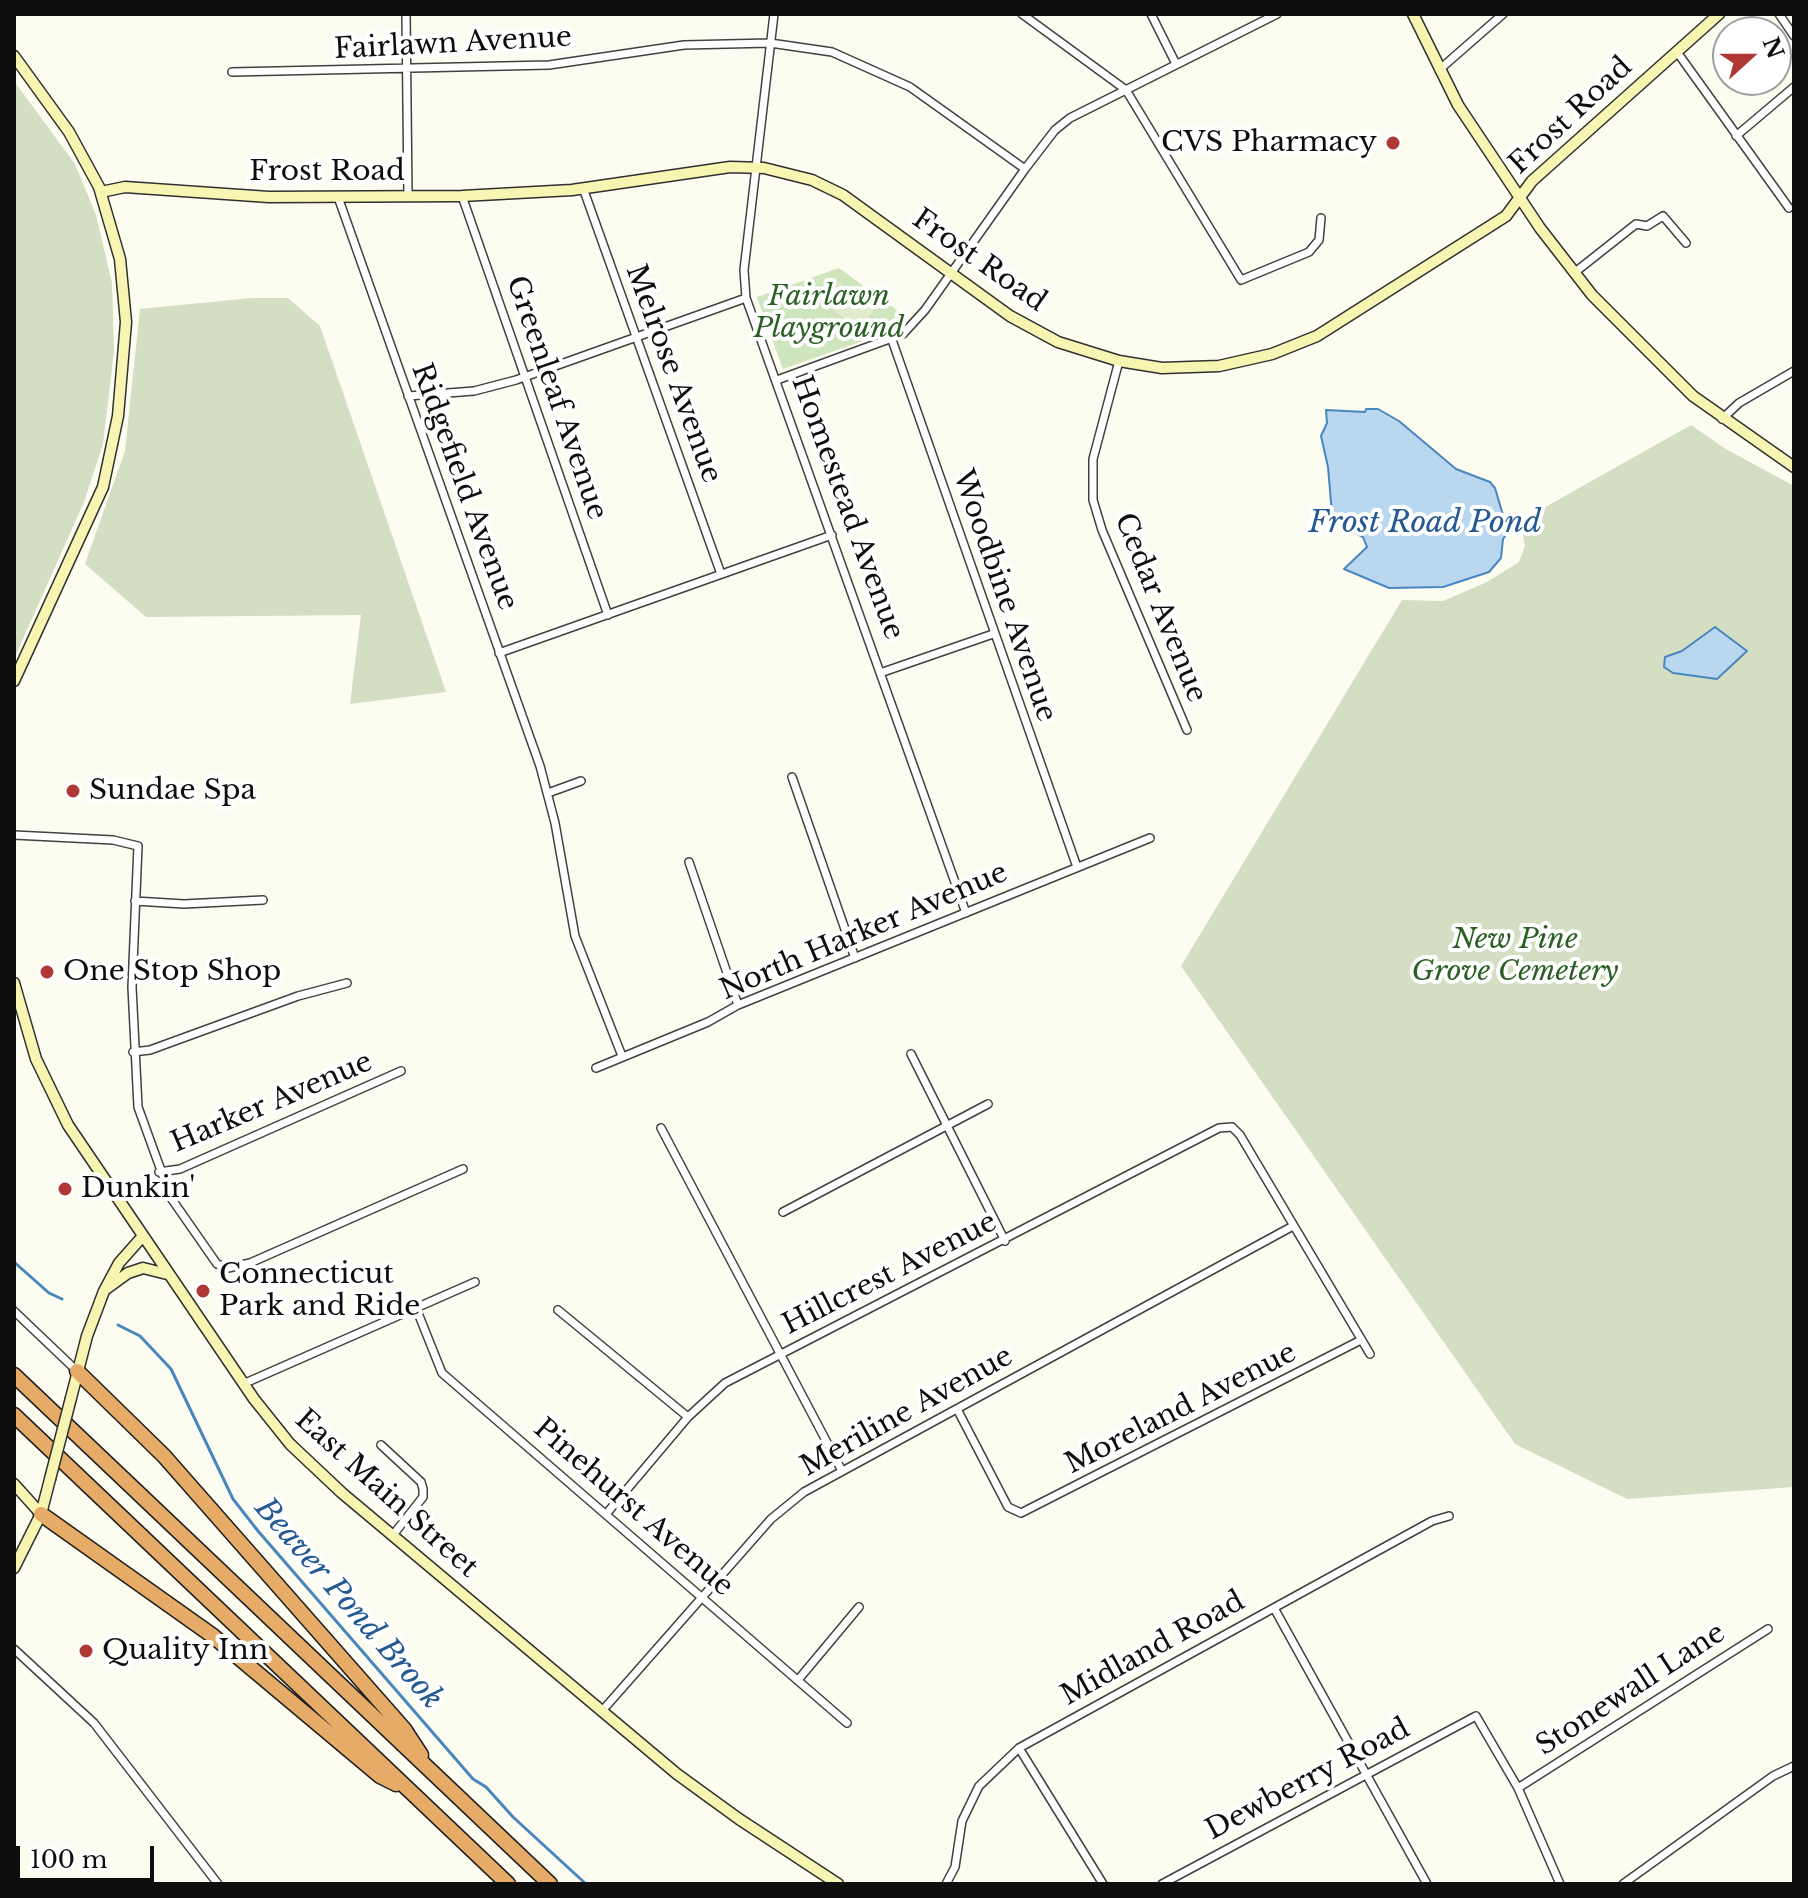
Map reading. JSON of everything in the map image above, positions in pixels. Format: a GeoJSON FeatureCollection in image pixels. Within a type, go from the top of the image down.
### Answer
{"type":"FeatureCollection","features":[{"type":"Feature","properties":{"kind":"highway"},"geometry":{"type":"LineString","coordinates":[[77,1371],[175,1467],[404,1729],[426,1766]]}},
{"type":"Feature","properties":{"kind":"highway"},"geometry":{"type":"LineString","coordinates":[[14,1375],[550,1884]]}},
{"type":"Feature","properties":{"kind":"highway"},"geometry":{"type":"LineString","coordinates":[[14,1415],[508,1884]]}},
{"type":"Feature","properties":{"kind":"highway"},"geometry":{"type":"LineString","coordinates":[[41,1514],[246,1662],[380,1776],[406,1787]]}},
{"type":"Feature","properties":{"kind":"main road"},"geometry":{"type":"LineString","coordinates":[[1413,14],[1439,70],[1520,198],[1574,273],[1648,354],[1722,419],[1794,467]]}},
{"type":"Feature","properties":{"kind":"main road","name":"Frost Road"},"geometry":{"type":"LineString","coordinates":[[101,192],[125,187],[241,196],[462,196],[583,188],[715,169],[756,167],[794,174],[830,188],[1038,332],[1079,350],[1119,361],[1162,368],[1194,368],[1238,363],[1290,348],[1342,322],[1506,216],[1532,181],[1719,14]]}},
{"type":"Feature","properties":{"kind":"main road"},"geometry":{"type":"LineString","coordinates":[[14,56],[74,139],[101,192],[118,248],[125,302],[124,364],[114,443],[91,518],[14,681]]}},
{"type":"Feature","properties":{"kind":"main road","name":"East Main Street"},"geometry":{"type":"LineString","coordinates":[[14,983],[31,1045],[59,1109],[243,1384],[301,1456],[708,1798],[838,1884]]}},
{"type":"Feature","properties":{"kind":"main road"},"geometry":{"type":"LineString","coordinates":[[14,1568],[41,1514],[77,1371],[104,1290],[123,1258],[142,1237]]}},
{"type":"Feature","properties":{"kind":"main road"},"geometry":{"type":"LineString","coordinates":[[104,1290],[128,1273],[143,1268],[169,1275]]}},
{"type":"Feature","properties":{"kind":"main road"},"geometry":{"type":"LineString","coordinates":[[14,1484],[41,1514]]}},
{"type":"Feature","properties":{"kind":"street"},"geometry":{"type":"LineString","coordinates":[[406,14],[404,71],[408,196]]}},
{"type":"Feature","properties":{"kind":"street","name":"Homestead Avenue"},"geometry":{"type":"LineString","coordinates":[[774,14],[744,270],[746,298],[883,672],[966,913]]}},
{"type":"Feature","properties":{"kind":"street"},"geometry":{"type":"LineString","coordinates":[[1022,14],[1126,90],[1241,280],[1309,252],[1319,240],[1321,218]]}},
{"type":"Feature","properties":{"kind":"street"},"geometry":{"type":"LineString","coordinates":[[1151,14],[1176,64]]}},
{"type":"Feature","properties":{"kind":"street"},"geometry":{"type":"LineString","coordinates":[[777,380],[892,340],[925,310],[1055,130],[1126,90],[1277,14]]}},
{"type":"Feature","properties":{"kind":"street"},"geometry":{"type":"LineString","coordinates":[[1439,70],[1503,14]]}},
{"type":"Feature","properties":{"kind":"street"},"geometry":{"type":"LineString","coordinates":[[1779,14],[1794,36]]}},
{"type":"Feature","properties":{"kind":"street","name":"Fairlawn Avenue"},"geometry":{"type":"LineString","coordinates":[[232,72],[404,71],[549,65],[684,45],[770,43],[832,52],[910,87],[1025,169]]}},
{"type":"Feature","properties":{"kind":"street"},"geometry":{"type":"LineString","coordinates":[[1677,52],[1789,208]]}},
{"type":"Feature","properties":{"kind":"street"},"geometry":{"type":"LineString","coordinates":[[1736,136],[1794,87]]}},
{"type":"Feature","properties":{"kind":"street","name":"Melrose Avenue"},"geometry":{"type":"LineString","coordinates":[[583,188],[721,574]]}},
{"type":"Feature","properties":{"kind":"street","name":"Greenleaf Avenue"},"geometry":{"type":"LineString","coordinates":[[462,196],[608,615]]}},
{"type":"Feature","properties":{"kind":"street","name":"Ridgefield Avenue"},"geometry":{"type":"LineString","coordinates":[[338,197],[548,793],[575,936],[622,1056]]}},
{"type":"Feature","properties":{"kind":"street"},"geometry":{"type":"LineString","coordinates":[[1574,273],[1636,224],[1647,226],[1663,216],[1686,243]]}},
{"type":"Feature","properties":{"kind":"street"},"geometry":{"type":"LineString","coordinates":[[408,396],[474,391],[527,376],[746,298]]}},
{"type":"Feature","properties":{"kind":"street","name":"Woodbine Avenue"},"geometry":{"type":"LineString","coordinates":[[892,340],[1077,867]]}},
{"type":"Feature","properties":{"kind":"street","name":"Cedar Avenue"},"geometry":{"type":"LineString","coordinates":[[1119,361],[1093,459],[1093,500],[1102,530],[1187,730]]}},
{"type":"Feature","properties":{"kind":"street"},"geometry":{"type":"LineString","coordinates":[[1722,419],[1739,403],[1794,371]]}},
{"type":"Feature","properties":{"kind":"street"},"geometry":{"type":"LineString","coordinates":[[499,653],[832,535]]}},
{"type":"Feature","properties":{"kind":"street"},"geometry":{"type":"LineString","coordinates":[[883,672],[993,634]]}},
{"type":"Feature","properties":{"kind":"street"},"geometry":{"type":"LineString","coordinates":[[792,777],[855,958]]}},
{"type":"Feature","properties":{"kind":"street"},"geometry":{"type":"LineString","coordinates":[[548,793],[581,781]]}},
{"type":"Feature","properties":{"kind":"street"},"geometry":{"type":"LineString","coordinates":[[14,835],[113,840],[138,846],[133,1052],[138,1107],[159,1172],[177,1209],[213,1260],[228,1268],[250,1263],[463,1169]]}},
{"type":"Feature","properties":{"kind":"street","name":"North Harker Avenue"},"geometry":{"type":"LineString","coordinates":[[596,1068],[708,1022],[738,1005],[1150,838]]}},
{"type":"Feature","properties":{"kind":"street"},"geometry":{"type":"LineString","coordinates":[[689,862],[738,1005]]}},
{"type":"Feature","properties":{"kind":"street"},"geometry":{"type":"LineString","coordinates":[[135,901],[184,904],[263,900]]}},
{"type":"Feature","properties":{"kind":"street"},"geometry":{"type":"LineString","coordinates":[[133,1052],[150,1050],[298,996],[347,983]]}},
{"type":"Feature","properties":{"kind":"street"},"geometry":{"type":"LineString","coordinates":[[911,1054],[1005,1241]]}},
{"type":"Feature","properties":{"kind":"street","name":"Harker Avenue"},"geometry":{"type":"LineString","coordinates":[[159,1172],[180,1169],[401,1071]]}},
{"type":"Feature","properties":{"kind":"street"},"geometry":{"type":"LineString","coordinates":[[783,1212],[988,1104]]}},
{"type":"Feature","properties":{"kind":"street","name":"Hillcrest Avenue"},"geometry":{"type":"LineString","coordinates":[[607,1513],[688,1417],[725,1383],[1219,1128],[1232,1127],[1240,1135],[1293,1226]]}},
{"type":"Feature","properties":{"kind":"street"},"geometry":{"type":"LineString","coordinates":[[661,1128],[841,1469]]}},
{"type":"Feature","properties":{"kind":"street"},"geometry":{"type":"LineString","coordinates":[[1293,1226],[1359,1341],[1370,1354]]}},
{"type":"Feature","properties":{"kind":"street","name":"Meriline Avenue"},"geometry":{"type":"LineString","coordinates":[[602,1711],[771,1519],[804,1492],[841,1469],[1293,1226]]}},
{"type":"Feature","properties":{"kind":"street"},"geometry":{"type":"LineString","coordinates":[[243,1384],[475,1282]]}},
{"type":"Feature","properties":{"kind":"street","name":"Pinehurst Avenue"},"geometry":{"type":"LineString","coordinates":[[416,1308],[442,1373],[847,1723]]}},
{"type":"Feature","properties":{"kind":"street"},"geometry":{"type":"LineString","coordinates":[[558,1310],[688,1417]]}},
{"type":"Feature","properties":{"kind":"street"},"geometry":{"type":"LineString","coordinates":[[14,1311],[77,1371]]}},
{"type":"Feature","properties":{"kind":"street","name":"Moreland Avenue"},"geometry":{"type":"LineString","coordinates":[[957,1409],[1008,1507],[1021,1513],[1359,1341]]}},
{"type":"Feature","properties":{"kind":"street"},"geometry":{"type":"LineString","coordinates":[[381,1445],[421,1482],[423,1489],[423,1497],[393,1535]]}},
{"type":"Feature","properties":{"kind":"street","name":"Midland Road"},"geometry":{"type":"LineString","coordinates":[[946,1884],[955,1867],[962,1821],[979,1786],[1019,1748],[1432,1521],[1449,1516]]}},
{"type":"Feature","properties":{"kind":"street"},"geometry":{"type":"LineString","coordinates":[[798,1680],[859,1607]]}},
{"type":"Feature","properties":{"kind":"street"},"geometry":{"type":"LineString","coordinates":[[1274,1608],[1427,1884]]}},
{"type":"Feature","properties":{"kind":"street","name":"Stonewall Lane"},"geometry":{"type":"LineString","coordinates":[[1518,1788],[1768,1629]]}},
{"type":"Feature","properties":{"kind":"street"},"geometry":{"type":"LineString","coordinates":[[14,1649],[94,1723],[218,1884]]}},
{"type":"Feature","properties":{"kind":"street","name":"Dewberry Road"},"geometry":{"type":"LineString","coordinates":[[1162,1884],[1476,1716],[1518,1788]]}},
{"type":"Feature","properties":{"kind":"street"},"geometry":{"type":"LineString","coordinates":[[1019,1748],[1103,1884]]}},
{"type":"Feature","properties":{"kind":"street"},"geometry":{"type":"LineString","coordinates":[[1623,1884],[1773,1776],[1794,1766]]}},
{"type":"Feature","properties":{"kind":"street"},"geometry":{"type":"LineString","coordinates":[[1518,1788],[1560,1884]]}},
{"type":"Feature","properties":{"kind":"green space"},"geometry":{"type":"Polygon","coordinates":[[[14,81],[75,164],[96,215],[112,283],[114,351],[103,444],[84,502],[14,659],[14,81]]]}},
{"type":"Feature","properties":{"kind":"green space","name":"Fairlawn Playground"},"geometry":{"type":"Polygon","coordinates":[[[839,268],[908,318],[894,330],[783,369],[757,297],[839,268]]]}},
{"type":"Feature","properties":{"kind":"green space"},"geometry":{"type":"Polygon","coordinates":[[[840,283],[875,308],[860,329],[825,304],[840,283]]]}},
{"type":"Feature","properties":{"kind":"green space"},"geometry":{"type":"Polygon","coordinates":[[[252,298],[288,298],[320,326],[446,692],[350,704],[361,615],[146,617],[85,564],[125,451],[140,309],[252,298]]]}},
{"type":"Feature","properties":{"kind":"green space","name":"New Pine Grove Cemetery"},"geometry":{"type":"Polygon","coordinates":[[[1691,425],[1724,448],[1794,486],[1794,1487],[1627,1499],[1515,1444],[1181,966],[1402,600],[1443,601],[1487,582],[1519,562],[1525,546],[1522,530],[1517,523],[1691,425]]]}},
{"type":"Feature","properties":{"kind":"water","name":"Frost Road Pond"},"geometry":{"type":"Polygon","coordinates":[[[1366,409],[1378,409],[1399,421],[1456,469],[1490,482],[1495,488],[1508,532],[1503,539],[1501,558],[1489,572],[1443,587],[1389,588],[1344,569],[1367,547],[1363,537],[1340,525],[1332,514],[1328,467],[1321,436],[1327,423],[1326,410],[1365,412],[1366,409]]]}},
{"type":"Feature","properties":{"kind":"water"},"geometry":{"type":"Polygon","coordinates":[[[1715,627],[1747,651],[1717,679],[1673,673],[1664,667],[1665,657],[1682,651],[1715,627]]]}},
{"type":"Feature","properties":{"kind":"waterway","name":"Beaver Pond Brook"},"geometry":{"type":"LineString","coordinates":[[14,1262],[49,1293],[62,1299]]}},
{"type":"Feature","properties":{"kind":"waterway","name":"Beaver Pond Brook"},"geometry":{"type":"LineString","coordinates":[[118,1325],[140,1336],[171,1369],[233,1499],[258,1531],[473,1779],[486,1787],[513,1817],[586,1884]]}},
{"type":"Feature","properties":{"kind":"place","name":"CVS Pharmacy"},"geometry":{"type":"Point","coordinates":[1393,143]}},
{"type":"Feature","properties":{"kind":"place","name":"Sundae Spa"},"geometry":{"type":"Point","coordinates":[73,791]}},
{"type":"Feature","properties":{"kind":"place","name":"One Stop Shop"},"geometry":{"type":"Point","coordinates":[47,972]}},
{"type":"Feature","properties":{"kind":"place","name":"Dunkin'"},"geometry":{"type":"Point","coordinates":[65,1189]}},
{"type":"Feature","properties":{"kind":"place","name":"Connecticut Park and Ride"},"geometry":{"type":"Point","coordinates":[203,1291]}},
{"type":"Feature","properties":{"kind":"place","name":"Quality Inn"},"geometry":{"type":"Point","coordinates":[86,1651]}}]}
